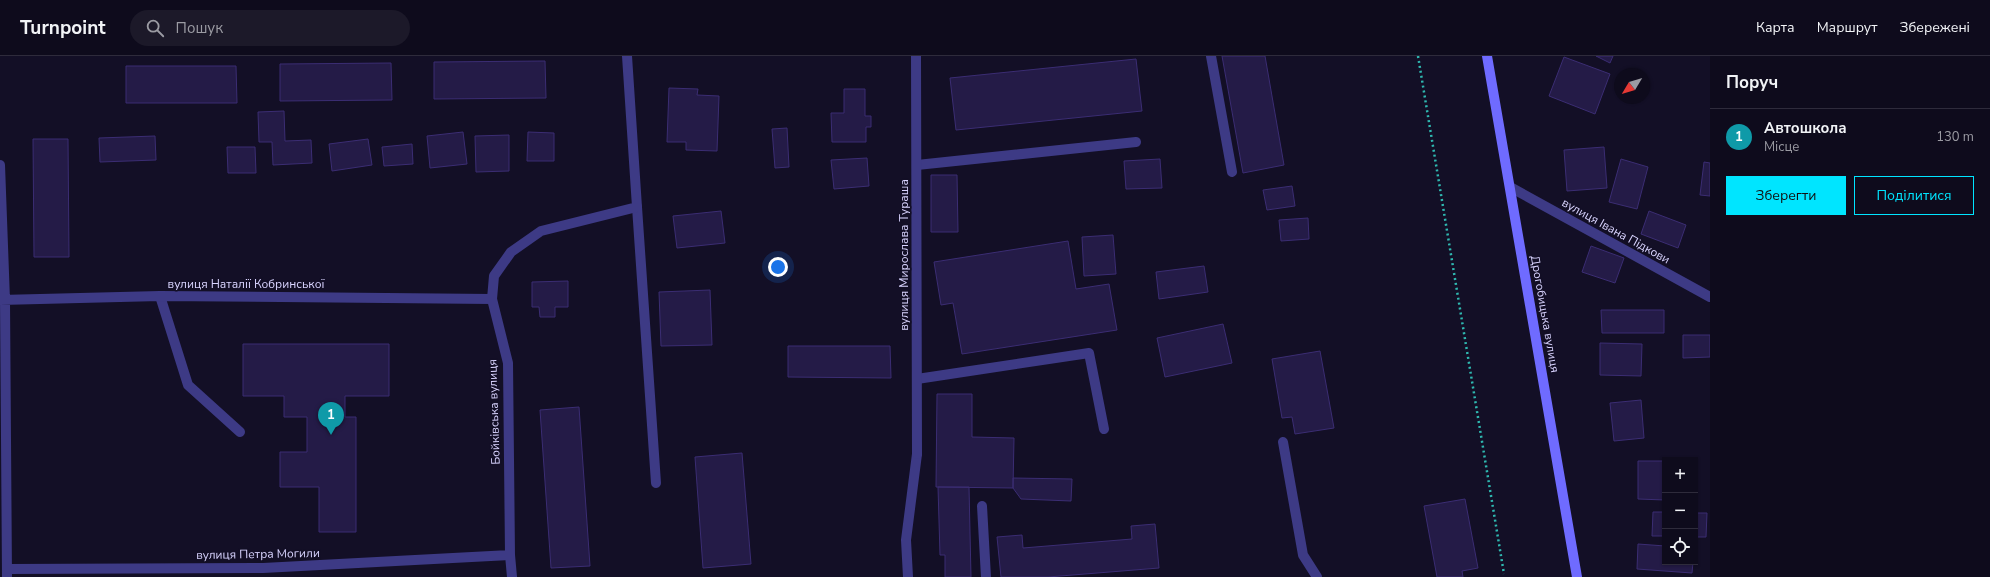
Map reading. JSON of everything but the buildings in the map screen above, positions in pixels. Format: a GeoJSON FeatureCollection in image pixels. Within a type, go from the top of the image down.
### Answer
{"type":"FeatureCollection","features":[{"type":"Feature","properties":{"kind":"main road","name":"Дрогобицька вулиця"},"geometry":{"type":"LineString","coordinates":[[1487,56],[1576,577]]}},
{"type":"Feature","properties":{"kind":"street"},"geometry":{"type":"LineString","coordinates":[[627,56],[656,483]]}},
{"type":"Feature","properties":{"kind":"street","name":"вулиця Мирослава Тураша"},"geometry":{"type":"LineString","coordinates":[[908,577],[906,540],[917,454],[916,56]]}},
{"type":"Feature","properties":{"kind":"street"},"geometry":{"type":"LineString","coordinates":[[1211,56],[1232,172]]}},
{"type":"Feature","properties":{"kind":"street"},"geometry":{"type":"LineString","coordinates":[[917,165],[1136,142]]}},
{"type":"Feature","properties":{"kind":"street"},"geometry":{"type":"LineString","coordinates":[[0,165],[7,573]]}},
{"type":"Feature","properties":{"kind":"street","name":"вулиця Івана Підкови"},"geometry":{"type":"LineString","coordinates":[[1510,187],[1710,297]]}},
{"type":"Feature","properties":{"kind":"street","name":"Бойківська вулиця"},"geometry":{"type":"LineString","coordinates":[[512,577],[510,555],[508,363],[492,299],[494,276],[511,252],[541,231],[637,207]]}},
{"type":"Feature","properties":{"kind":"street"},"geometry":{"type":"LineString","coordinates":[[160,296],[188,385],[240,432]]}},
{"type":"Feature","properties":{"kind":"street","name":"вулиця Наталії Кобринської"},"geometry":{"type":"LineString","coordinates":[[2,300],[160,296],[492,299]]}},
{"type":"Feature","properties":{"kind":"street"},"geometry":{"type":"LineString","coordinates":[[918,379],[1089,353],[1104,429]]}},
{"type":"Feature","properties":{"kind":"street"},"geometry":{"type":"LineString","coordinates":[[1283,442],[1303,555],[1317,577]]}},
{"type":"Feature","properties":{"kind":"street"},"geometry":{"type":"LineString","coordinates":[[982,506],[986,577]]}},
{"type":"Feature","properties":{"kind":"street","name":"вулиця Петра Могили"},"geometry":{"type":"LineString","coordinates":[[7,573],[263,568],[510,555]]}},
{"type":"Feature","properties":{"kind":"path"},"geometry":{"type":"LineString","coordinates":[[1418,56],[1504,574]]}},
{"type":"Feature","properties":{"kind":"place","name":"Автошкола"},"geometry":{"type":"Point","coordinates":[331,435]}}]}
